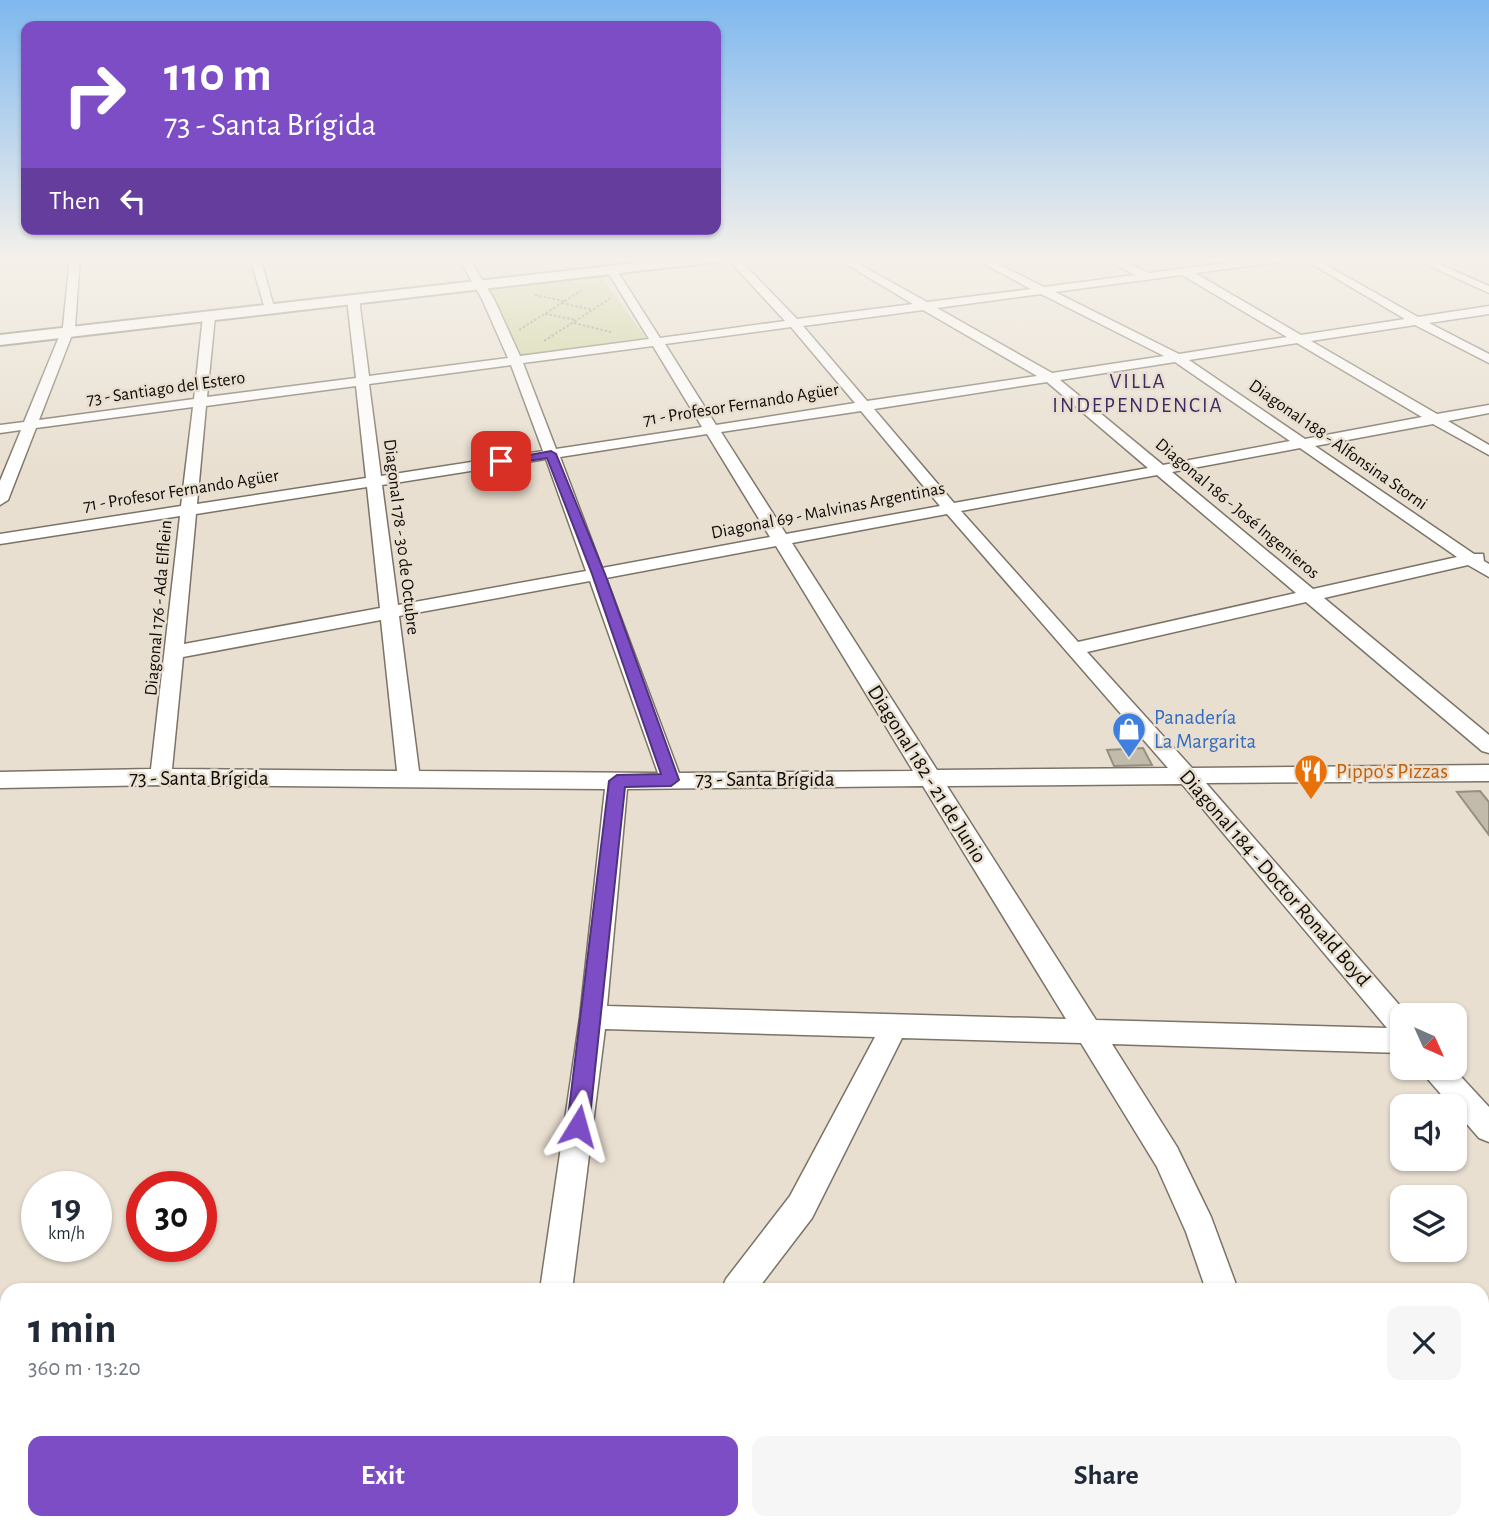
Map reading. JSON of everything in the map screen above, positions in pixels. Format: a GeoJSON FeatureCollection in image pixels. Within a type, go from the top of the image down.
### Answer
{"type":"FeatureCollection","features":[{"type":"Feature","properties":{"kind":"street"},"geometry":{"type":"LineString","coordinates":[[0,500],[32,425],[67,328]]}},
{"type":"Feature","properties":{"kind":"street"},"geometry":{"type":"LineString","coordinates":[[0,340],[100,328]]}},
{"type":"Feature","properties":{"kind":"street","name":"Diagonal 176 - Ada Elflein"},"geometry":{"type":"LineString","coordinates":[[161,777],[208,328]]}},
{"type":"Feature","properties":{"kind":"street","name":"Diagonal 178 - 30 de Octubre"},"geometry":{"type":"LineString","coordinates":[[357,328],[409,780]]}},
{"type":"Feature","properties":{"kind":"street"},"geometry":{"type":"LineString","coordinates":[[501,328],[599,574],[671,780]]}},
{"type":"Feature","properties":{"kind":"street","name":"Diagonal 182 - 21 de Junio"},"geometry":{"type":"LineString","coordinates":[[650,328],[1167,1157],[1200,1227],[1220,1283]]}},
{"type":"Feature","properties":{"kind":"street","name":"73 - Santiago del Estero"},"geometry":{"type":"LineString","coordinates":[[0,429],[756,328]]}},
{"type":"Feature","properties":{"kind":"street","name":"Diagonal 184 - Doctor Ronald Boyd"},"geometry":{"type":"LineString","coordinates":[[798,328],[861,406],[1189,778],[1390,1013]]}},
{"type":"Feature","properties":{"kind":"street","name":"Diagonal 186 - José Ingenieros"},"geometry":{"type":"LineString","coordinates":[[963,328],[1049,377],[1489,746]]}},
{"type":"Feature","properties":{"kind":"street","name":"Diagonal 188 - Alfonsina Storni"},"geometry":{"type":"LineString","coordinates":[[1119,328],[1178,358],[1489,572]]}},
{"type":"Feature","properties":{"kind":"street"},"geometry":{"type":"LineString","coordinates":[[1280,328],[1489,451]]}},
{"type":"Feature","properties":{"kind":"street","name":"71 - Profesor Fernando Agüer"},"geometry":{"type":"LineString","coordinates":[[0,539],[1364,328]]}},
{"type":"Feature","properties":{"kind":"street"},"geometry":{"type":"LineString","coordinates":[[1429,328],[1489,359]]}},
{"type":"Feature","properties":{"kind":"street","name":"Diagonal 69 - Malvinas Argentinas"},"geometry":{"type":"LineString","coordinates":[[175,652],[1489,409]]}},
{"type":"Feature","properties":{"kind":"street"},"geometry":{"type":"LineString","coordinates":[[1073,649],[1489,555]]}},
{"type":"Feature","properties":{"kind":"street","name":"73 - Santa Brígida"},"geometry":{"type":"LineString","coordinates":[[0,780],[161,777],[617,781],[1189,778],[1489,773]]}},
{"type":"Feature","properties":{"kind":"street"},"geometry":{"type":"LineString","coordinates":[[557,1283],[593,1017],[617,781]]}},
{"type":"Feature","properties":{"kind":"street"},"geometry":{"type":"LineString","coordinates":[[593,1017],[1390,1041]]}},
{"type":"Feature","properties":{"kind":"street"},"geometry":{"type":"LineString","coordinates":[[742,1283],[801,1207],[894,1027]]}},
{"type":"Feature","properties":{"kind":"street"},"geometry":{"type":"LineString","coordinates":[[1447,1080],[1489,1128]]}},
{"type":"Feature","properties":{"kind":"path"},"geometry":{"type":"LineString","coordinates":[[516,332],[522,328]]}},
{"type":"Feature","properties":{"kind":"path"},"geometry":{"type":"LineString","coordinates":[[535,347],[564,328]]}},
{"type":"Feature","properties":{"kind":"path"},"geometry":{"type":"LineString","coordinates":[[599,328],[611,332]]}},
{"type":"Feature","properties":{"kind":"green space"},"geometry":{"type":"Polygon","coordinates":[[[506,328],[639,328],[648,341],[519,359],[506,328]]]}},
{"type":"Feature","properties":{"kind":"building"},"geometry":{"type":"Polygon","coordinates":[[[1143,748],[1152,765],[1114,766],[1107,750],[1143,748]]]}},
{"type":"Feature","properties":{"kind":"building"},"geometry":{"type":"Polygon","coordinates":[[[1480,791],[1489,802],[1489,835],[1457,792],[1480,791]]]}},
{"type":"Feature","properties":{"kind":"place","name":"Panadería La Margarita"},"geometry":{"type":"Point","coordinates":[1129,759]}},
{"type":"Feature","properties":{"kind":"place","name":"Pippo's Pizzas"},"geometry":{"type":"Point","coordinates":[1311,801]}},
{"type":"Feature","properties":{"kind":"district","name":"VILLA INDEPENDENCIA"},"geometry":{"type":"Point","coordinates":[1138,393]}},
{"type":"Feature","properties":{"kind":"route"},"geometry":{"type":"LineString","coordinates":[[501,461],[551,454],[599,574],[671,780],[617,781],[593,1017],[578,1126]]}}]}
